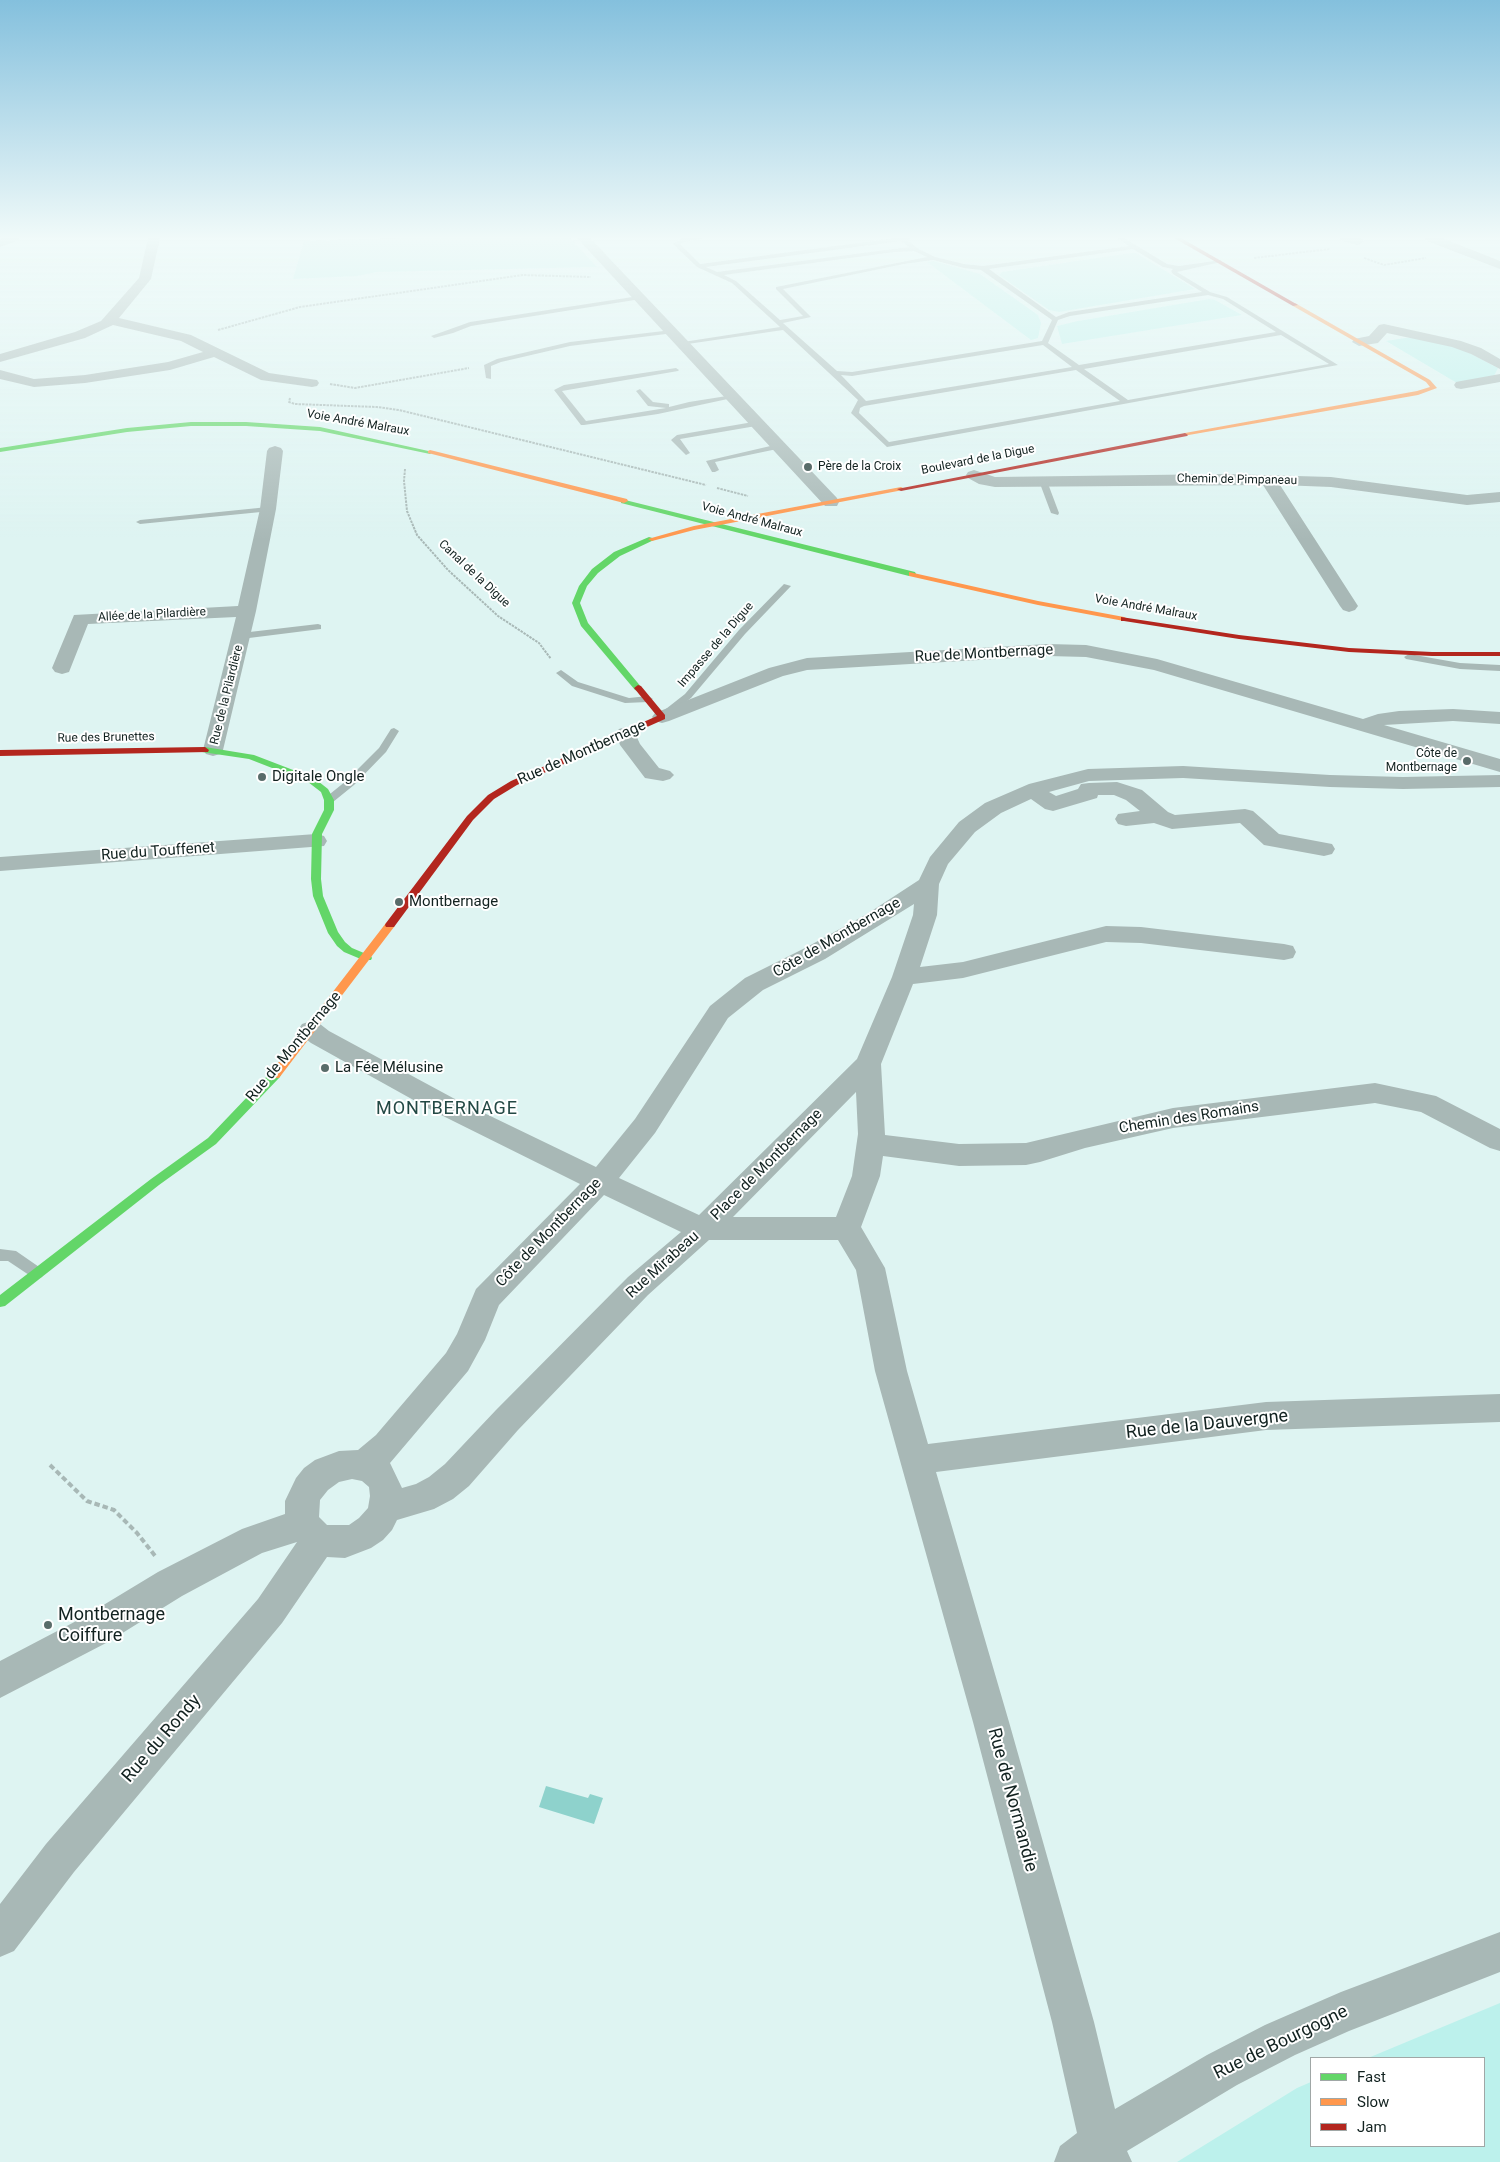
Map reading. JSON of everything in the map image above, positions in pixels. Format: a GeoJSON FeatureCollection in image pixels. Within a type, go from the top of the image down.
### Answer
{"type":"FeatureCollection","features":[{"type":"Feature","properties":{"kind":"street"},"geometry":{"type":"LineString","coordinates":[[0,358],[64,339]]}},
{"type":"Feature","properties":{"kind":"street"},"geometry":{"type":"LineString","coordinates":[[188,339],[266,377],[304,382]]}},
{"type":"Feature","properties":{"kind":"street"},"geometry":{"type":"LineString","coordinates":[[678,339],[831,502]]}},
{"type":"Feature","properties":{"kind":"street"},"geometry":{"type":"LineString","coordinates":[[1354,339],[1359,342],[1374,339]]}},
{"type":"Feature","properties":{"kind":"street"},"geometry":{"type":"LineString","coordinates":[[1433,339],[1476,351],[1500,364]]}},
{"type":"Feature","properties":{"kind":"street","name":"Boulevard de la Digue"},"geometry":{"type":"LineString","coordinates":[[662,717],[589,632],[576,602],[584,586],[596,571],[609,559],[630,547],[657,537],[831,502],[1418,394],[1434,388],[1428,381],[1359,342]]}},
{"type":"Feature","properties":{"kind":"street"},"geometry":{"type":"LineString","coordinates":[[0,374],[34,383],[85,379],[170,366],[216,352]]}},
{"type":"Feature","properties":{"kind":"street"},"geometry":{"type":"LineString","coordinates":[[1461,385],[1500,378]]}},
{"type":"Feature","properties":{"kind":"street","name":"Voie André Malraux"},"geometry":{"type":"LineString","coordinates":[[0,444],[131,422],[187,418],[278,418],[334,423],[385,431],[860,554],[1050,595],[1219,625],[1324,637],[1423,643],[1500,644]]}},
{"type":"Feature","properties":{"kind":"street","name":"Voie André Malraux"},"geometry":{"type":"LineString","coordinates":[[0,450],[118,431],[191,424],[266,425],[338,432],[392,442],[463,459],[844,558],[1038,603],[1138,622],[1239,637],[1349,650],[1432,654],[1500,654]]}},
{"type":"Feature","properties":{"kind":"street","name":"Rue de la Pilardière"},"geometry":{"type":"LineString","coordinates":[[275,451],[268,510],[247,611],[213,750],[251,757],[311,780],[325,791],[329,800]]}},
{"type":"Feature","properties":{"kind":"street","name":"Chemin de Pimpaneau"},"geometry":{"type":"LineString","coordinates":[[974,475],[990,482],[1268,480],[1343,482],[1467,500],[1500,496]]}},
{"type":"Feature","properties":{"kind":"street"},"geometry":{"type":"LineString","coordinates":[[1268,480],[1349,606]]}},
{"type":"Feature","properties":{"kind":"street","name":"Allée de la Pilardière"},"geometry":{"type":"LineString","coordinates":[[62,668],[81,619],[247,611]]}},
{"type":"Feature","properties":{"kind":"street","name":"Rue de Montbernage"},"geometry":{"type":"LineString","coordinates":[[0,1302],[155,1182],[212,1141],[274,1076],[367,958],[470,818],[491,797],[514,783],[662,717],[776,672],[808,664],[1048,650],[1086,651],[1158,664],[1500,766]]}},
{"type":"Feature","properties":{"kind":"street"},"geometry":{"type":"LineString","coordinates":[[1365,726],[1378,720],[1399,717],[1453,715],[1500,718]]}},
{"type":"Feature","properties":{"kind":"street"},"geometry":{"type":"LineString","coordinates":[[626,734],[630,745],[657,777]]}},
{"type":"Feature","properties":{"kind":"street","name":"Rue des Brunettes"},"geometry":{"type":"LineString","coordinates":[[0,753],[213,750]]}},
{"type":"Feature","properties":{"kind":"street"},"geometry":{"type":"LineString","coordinates":[[928,884],[938,862],[967,827],[993,808],[1033,791],[1088,775],[1164,773],[1357,782],[1500,781]]}},
{"type":"Feature","properties":{"kind":"street"},"geometry":{"type":"LineString","coordinates":[[1033,791],[1053,804],[1089,793],[1089,789],[1117,788],[1127,791],[1140,799],[1170,823]]}},
{"type":"Feature","properties":{"kind":"street"},"geometry":{"type":"LineString","coordinates":[[329,800],[329,810],[317,834],[316,841],[318,896],[333,932],[341,944],[348,950],[367,958]]}},
{"type":"Feature","properties":{"kind":"street"},"geometry":{"type":"LineString","coordinates":[[1126,819],[1154,816],[1170,823],[1244,816],[1272,840],[1324,849]]}},
{"type":"Feature","properties":{"kind":"street","name":"Rue du Touffenet"},"geometry":{"type":"LineString","coordinates":[[0,864],[316,841]]}},
{"type":"Feature","properties":{"kind":"street","name":"Place de Montbernage"},"geometry":{"type":"LineString","coordinates":[[703,1229],[868,1064],[904,976],[925,915],[928,884]]}},
{"type":"Feature","properties":{"kind":"street","name":"Côte de Montbernage"},"geometry":{"type":"LineString","coordinates":[[364,1466],[388,1445],[456,1362],[470,1340],[487,1298],[601,1180],[645,1126],[720,1012],[754,984],[875,919],[928,884]]}},
{"type":"Feature","properties":{"kind":"street"},"geometry":{"type":"LineString","coordinates":[[904,976],[977,967],[1106,934],[1140,935],[1284,952]]}},
{"type":"Feature","properties":{"kind":"street","name":"Rue Mirabeau"},"geometry":{"type":"LineString","coordinates":[[311,1030],[320,1037],[444,1105],[703,1229],[638,1286],[457,1474],[441,1488],[422,1498],[386,1507]]}},
{"type":"Feature","properties":{"kind":"street","name":"Place de Montbernage"},"geometry":{"type":"LineString","coordinates":[[703,1229],[846,1228],[866,1176],[871,1144],[868,1064]]}},
{"type":"Feature","properties":{"kind":"street","name":"Chemin des Romains"},"geometry":{"type":"LineString","coordinates":[[871,1144],[959,1155],[1026,1154],[1040,1152],[1093,1136],[1174,1118],[1375,1094],[1428,1103],[1500,1141]]}},
{"type":"Feature","properties":{"kind":"street"},"geometry":{"type":"LineString","coordinates":[[846,1228],[870,1268],[891,1371],[915,1460]]}},
{"type":"Feature","properties":{"kind":"street","name":"Rue de la Dauvergne"},"geometry":{"type":"LineString","coordinates":[[915,1460],[1266,1416],[1500,1408]]}},
{"type":"Feature","properties":{"kind":"street","name":"Rue de Normandie"},"geometry":{"type":"LineString","coordinates":[[915,1460],[991,1722],[1070,2012],[1096,2155]]}},
{"type":"Feature","properties":{"kind":"street"},"geometry":{"type":"LineString","coordinates":[[352,1464],[374,1470],[381,1477],[386,1486],[386,1507],[375,1524],[359,1537],[345,1542],[332,1542],[312,1531],[301,1513],[302,1501],[316,1479],[327,1471],[339,1466],[352,1464]]}},
{"type":"Feature","properties":{"kind":"street"},"geometry":{"type":"LineString","coordinates":[[0,1680],[94,1630],[170,1584],[254,1540],[312,1531]]}},
{"type":"Feature","properties":{"kind":"street","name":"Rue du Rondy"},"geometry":{"type":"LineString","coordinates":[[0,1937],[60,1858],[270,1611],[312,1531]]}},
{"type":"Feature","properties":{"kind":"street","name":"Rue de Bourgogne"},"geometry":{"type":"LineString","coordinates":[[1096,2155],[1222,2070],[1280,2040],[1341,2013],[1500,1952]]}},
{"type":"Feature","properties":{"kind":"lane"},"geometry":{"type":"LineString","coordinates":[[489,378],[487,365],[499,360],[570,344],[613,339]]}},
{"type":"Feature","properties":{"kind":"lane"},"geometry":{"type":"LineString","coordinates":[[683,344],[715,339]]}},
{"type":"Feature","properties":{"kind":"lane"},"geometry":{"type":"LineString","coordinates":[[796,339],[835,373],[862,400],[862,404]]}},
{"type":"Feature","properties":{"kind":"lane"},"geometry":{"type":"LineString","coordinates":[[1248,339],[862,404],[857,407],[855,413],[887,445],[1336,365],[1292,339]]}},
{"type":"Feature","properties":{"kind":"lane"},"geometry":{"type":"LineString","coordinates":[[835,373],[852,374],[1045,342],[1126,402]]}},
{"type":"Feature","properties":{"kind":"lane"},"geometry":{"type":"LineString","coordinates":[[676,370],[564,387],[558,390],[581,421],[588,423],[658,412],[733,397]]}},
{"type":"Feature","properties":{"kind":"lane"},"geometry":{"type":"LineString","coordinates":[[629,377],[650,403],[657,406],[697,403]]}},
{"type":"Feature","properties":{"kind":"lane"},"geometry":{"type":"LineString","coordinates":[[686,453],[675,440],[677,437],[758,423]]}},
{"type":"Feature","properties":{"kind":"lane"},"geometry":{"type":"LineString","coordinates":[[716,470],[710,461],[779,446]]}},
{"type":"Feature","properties":{"kind":"lane"},"geometry":{"type":"LineString","coordinates":[[1042,481],[1055,513]]}},
{"type":"Feature","properties":{"kind":"lane"},"geometry":{"type":"LineString","coordinates":[[140,522],[268,510]]}},
{"type":"Feature","properties":{"kind":"lane","name":"Impasse de la Digue"},"geometry":{"type":"LineString","coordinates":[[662,717],[688,696],[742,632],[786,586]]}},
{"type":"Feature","properties":{"kind":"lane"},"geometry":{"type":"LineString","coordinates":[[241,636],[318,627]]}},
{"type":"Feature","properties":{"kind":"lane"},"geometry":{"type":"LineString","coordinates":[[1349,650],[1424,659],[1460,666],[1500,668]]}},
{"type":"Feature","properties":{"kind":"lane"},"geometry":{"type":"LineString","coordinates":[[560,673],[575,684],[628,702],[648,699]]}},
{"type":"Feature","properties":{"kind":"lane"},"geometry":{"type":"LineString","coordinates":[[329,800],[350,783],[383,750],[394,731]]}},
{"type":"Feature","properties":{"kind":"lane"},"geometry":{"type":"LineString","coordinates":[[0,1255],[11,1256],[37,1273]]}},
{"type":"Feature","properties":{"kind":"path"},"geometry":{"type":"LineString","coordinates":[[487,365],[355,388],[335,384],[304,382],[289,402],[295,404],[377,407],[399,410],[756,498]]}},
{"type":"Feature","properties":{"kind":"path","name":"Canal de la Digue"},"geometry":{"type":"LineString","coordinates":[[405,470],[404,481],[407,511],[416,535],[448,570],[498,616],[539,643],[560,673]]}},
{"type":"Feature","properties":{"kind":"path"},"geometry":{"type":"LineString","coordinates":[[50,1465],[87,1501],[114,1510],[137,1533],[159,1561],[170,1584]]}},
{"type":"Feature","properties":{"kind":"shaded area"},"geometry":{"type":"Polygon","coordinates":[[[1061,339],[1094,339],[1062,344],[1061,339]]]}},
{"type":"Feature","properties":{"kind":"shaded area"},"geometry":{"type":"Polygon","coordinates":[[[1421,339],[1454,345],[1498,368],[1494,376],[1457,383],[1386,341],[1421,339]]]}},
{"type":"Feature","properties":{"kind":"shaded area"},"geometry":{"type":"Polygon","coordinates":[[[546,1786],[588,1798],[590,1794],[603,1798],[594,1824],[539,1807],[546,1786]]]}},
{"type":"Feature","properties":{"kind":"shaded area"},"geometry":{"type":"Polygon","coordinates":[[[1500,2003],[1500,2162],[1177,2162],[1297,2088],[1310,2082],[1310,2147],[1485,2147],[1485,2057],[1370,2057],[1500,2003]]]}},
{"type":"Feature","properties":{"kind":"traffic: fast"},"geometry":{"type":"LineString","coordinates":[[0,450],[127,430],[191,424],[246,424],[320,429],[430,452]]}},
{"type":"Feature","properties":{"kind":"traffic: fast"},"geometry":{"type":"LineString","coordinates":[[624,501],[912,574]]}},
{"type":"Feature","properties":{"kind":"traffic: fast"},"geometry":{"type":"LineString","coordinates":[[638,688],[584,624],[576,603],[583,586],[595,571],[617,554],[652,539]]}},
{"type":"Feature","properties":{"kind":"traffic: fast"},"geometry":{"type":"LineString","coordinates":[[205,750],[251,757],[311,780],[325,791],[329,800],[329,810],[317,834],[316,879],[318,896],[333,933],[341,944],[348,950],[367,958]]}},
{"type":"Feature","properties":{"kind":"traffic: fast"},"geometry":{"type":"LineString","coordinates":[[0,1302],[155,1182],[212,1141],[275,1075]]}},
{"type":"Feature","properties":{"kind":"traffic: slow"},"geometry":{"type":"LineString","coordinates":[[1185,435],[1418,393],[1434,388],[1428,381],[1354,339]]}},
{"type":"Feature","properties":{"kind":"traffic: slow"},"geometry":{"type":"LineString","coordinates":[[430,452],[624,501]]}},
{"type":"Feature","properties":{"kind":"traffic: slow"},"geometry":{"type":"LineString","coordinates":[[652,539],[694,528],[901,489]]}},
{"type":"Feature","properties":{"kind":"traffic: slow"},"geometry":{"type":"LineString","coordinates":[[912,574],[1038,603],[1124,619]]}},
{"type":"Feature","properties":{"kind":"traffic: slow"},"geometry":{"type":"LineString","coordinates":[[275,1075],[390,925]]}},
{"type":"Feature","properties":{"kind":"traffic: jam"},"geometry":{"type":"LineString","coordinates":[[901,489],[1185,435]]}},
{"type":"Feature","properties":{"kind":"traffic: jam"},"geometry":{"type":"LineString","coordinates":[[1124,619],[1239,637],[1349,650],[1432,654],[1500,654]]}},
{"type":"Feature","properties":{"kind":"traffic: jam"},"geometry":{"type":"LineString","coordinates":[[390,925],[470,818],[491,797],[514,783],[662,717],[638,688]]}},
{"type":"Feature","properties":{"kind":"traffic: jam"},"geometry":{"type":"LineString","coordinates":[[0,753],[205,750]]}},
{"type":"Feature","properties":{"kind":"place","name":"Père de la Croix"},"geometry":{"type":"Point","coordinates":[808,467]}},
{"type":"Feature","properties":{"kind":"place","name":"Côte de Montbernage"},"geometry":{"type":"Point","coordinates":[1467,761]}},
{"type":"Feature","properties":{"kind":"place","name":"Digitale Ongle"},"geometry":{"type":"Point","coordinates":[262,777]}},
{"type":"Feature","properties":{"kind":"place","name":"Montbernage"},"geometry":{"type":"Point","coordinates":[399,902]}},
{"type":"Feature","properties":{"kind":"place","name":"La Fée Mélusine"},"geometry":{"type":"Point","coordinates":[325,1068]}},
{"type":"Feature","properties":{"kind":"place","name":"Montbernage Coiffure"},"geometry":{"type":"Point","coordinates":[48,1625]}},
{"type":"Feature","properties":{"kind":"district","name":"MONTBERNAGE"},"geometry":{"type":"Point","coordinates":[447,1109]}}]}
